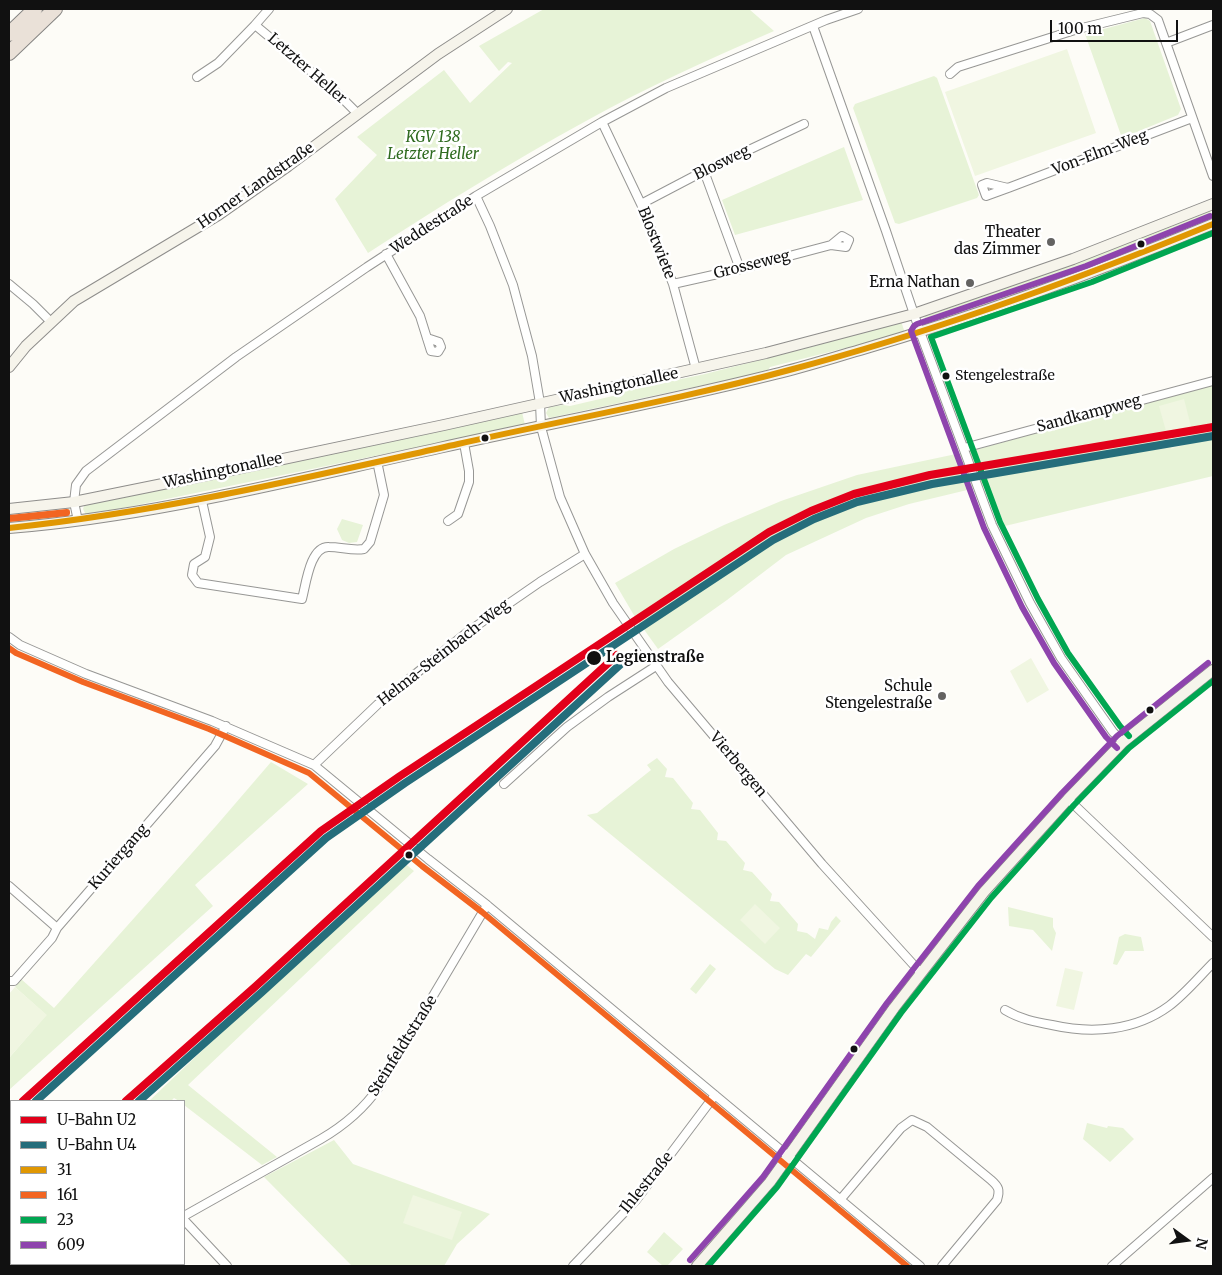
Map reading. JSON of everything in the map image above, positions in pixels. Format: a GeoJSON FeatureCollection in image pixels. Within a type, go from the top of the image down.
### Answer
{"type":"FeatureCollection","features":[{"type":"Feature","properties":{"kind":"highway"},"geometry":{"type":"LineString","coordinates":[[9,34],[35,9]]}},
{"type":"Feature","properties":{"kind":"highway"},"geometry":{"type":"LineString","coordinates":[[9,53],[55,9]]}},
{"type":"Feature","properties":{"kind":"street","name":"Letzter Heller"},"geometry":{"type":"LineString","coordinates":[[197,77],[218,63],[269,9]]}},
{"type":"Feature","properties":{"kind":"street","name":"Horner Landstraße"},"geometry":{"type":"LineString","coordinates":[[9,367],[26,346],[74,301],[218,215],[288,166],[453,43],[507,9]]}},
{"type":"Feature","properties":{"kind":"street","name":"Weddestraße"},"geometry":{"type":"LineString","coordinates":[[78,521],[74,502],[76,485],[86,471],[236,356],[386,254],[476,196],[602,122],[666,88],[858,9]]}},
{"type":"Feature","properties":{"kind":"street"},"geometry":{"type":"LineString","coordinates":[[950,74],[958,67],[1069,32],[1142,13],[1150,14],[1158,20],[1213,176]]}},
{"type":"Feature","properties":{"kind":"street","name":"Letzter Heller"},"geometry":{"type":"LineString","coordinates":[[255,25],[336,93],[358,114]]}},
{"type":"Feature","properties":{"kind":"street"},"geometry":{"type":"LineString","coordinates":[[1166,43],[1213,25]]}},
{"type":"Feature","properties":{"kind":"street"},"geometry":{"type":"LineString","coordinates":[[813,26],[920,332],[992,525],[1030,603],[1061,658],[1113,732],[1123,742]]}},
{"type":"Feature","properties":{"kind":"street","name":"Von-Elm-Weg"},"geometry":{"type":"LineString","coordinates":[[1008,188],[1192,118]]}},
{"type":"Feature","properties":{"kind":"street","name":"Blostwiete"},"geometry":{"type":"LineString","coordinates":[[602,122],[641,204],[673,284],[696,369]]}},
{"type":"Feature","properties":{"kind":"street","name":"Blosweg"},"geometry":{"type":"LineString","coordinates":[[641,204],[704,171],[804,124]]}},
{"type":"Feature","properties":{"kind":"street"},"geometry":{"type":"LineString","coordinates":[[704,171],[740,269]]}},
{"type":"Feature","properties":{"kind":"street","name":"Vierbergen"},"geometry":{"type":"LineString","coordinates":[[476,196],[513,285],[532,356],[540,404],[541,427],[560,497],[585,554],[613,603],[656,666],[822,864],[920,973]]}},
{"type":"Feature","properties":{"kind":"street","name":"Washingtonallee"},"geometry":{"type":"LineString","coordinates":[[9,509],[74,502],[540,404],[696,369],[914,314],[1073,259],[1213,204]]}},
{"type":"Feature","properties":{"kind":"street","name":"Washingtonallee"},"geometry":{"type":"LineString","coordinates":[[9,528],[78,521],[202,501],[777,374],[920,332],[1088,274],[1213,224]]}},
{"type":"Feature","properties":{"kind":"street","name":"Grosseweg"},"geometry":{"type":"LineString","coordinates":[[673,284],[831,245]]}},
{"type":"Feature","properties":{"kind":"street"},"geometry":{"type":"LineString","coordinates":[[386,254],[413,303],[427,338]]}},
{"type":"Feature","properties":{"kind":"street"},"geometry":{"type":"LineString","coordinates":[[9,284],[38,308],[51,322]]}},
{"type":"Feature","properties":{"kind":"street","name":"Sandkampweg"},"geometry":{"type":"LineString","coordinates":[[964,448],[1213,380]]}},
{"type":"Feature","properties":{"kind":"street"},"geometry":{"type":"LineString","coordinates":[[448,521],[458,514],[469,482],[464,443]]}},
{"type":"Feature","properties":{"kind":"street"},"geometry":{"type":"LineString","coordinates":[[202,501],[210,537],[205,557],[194,564],[192,575],[198,583],[302,599],[312,562],[318,549],[323,547],[364,549],[370,542],[384,495],[378,461]]}},
{"type":"Feature","properties":{"kind":"street","name":"Helma-Steinbach-Weg"},"geometry":{"type":"LineString","coordinates":[[314,765],[378,704],[469,631],[540,582],[585,554]]}},
{"type":"Feature","properties":{"kind":"street"},"geometry":{"type":"LineString","coordinates":[[9,637],[20,645],[86,674],[226,726],[314,765],[487,905],[920,1266]]}},
{"type":"Feature","properties":{"kind":"street"},"geometry":{"type":"LineString","coordinates":[[504,784],[567,727],[608,697],[656,666]]}},
{"type":"Feature","properties":{"kind":"street"},"geometry":{"type":"LineString","coordinates":[[701,1265],[770,1182],[920,973],[984,892],[1068,799],[1123,742],[1213,670]]}},
{"type":"Feature","properties":{"kind":"street","name":"Kuriergang"},"geometry":{"type":"LineString","coordinates":[[9,981],[14,981],[52,938],[57,928],[215,746],[226,726]]}},
{"type":"Feature","properties":{"kind":"street"},"geometry":{"type":"LineString","coordinates":[[1068,799],[1213,937]]}},
{"type":"Feature","properties":{"kind":"street"},"geometry":{"type":"LineString","coordinates":[[9,886],[57,928]]}},
{"type":"Feature","properties":{"kind":"street","name":"Steinfeldtstraße"},"geometry":{"type":"LineString","coordinates":[[185,1217],[343,1126],[358,1113],[379,1087],[487,905]]}},
{"type":"Feature","properties":{"kind":"street"},"geometry":{"type":"LineString","coordinates":[[1005,1010],[1017,1018],[1064,1028],[1096,1031],[1123,1027],[1143,1020],[1169,1006],[1213,963]]}},
{"type":"Feature","properties":{"kind":"street","name":"Ihlestraße"},"geometry":{"type":"LineString","coordinates":[[574,1266],[636,1200],[715,1095]]}},
{"type":"Feature","properties":{"kind":"street"},"geometry":{"type":"LineString","coordinates":[[840,1200],[901,1128],[912,1120],[927,1127],[998,1186],[1000,1192],[997,1200],[942,1266]]}},
{"type":"Feature","properties":{"kind":"street"},"geometry":{"type":"LineString","coordinates":[[1112,1266],[1213,1178]]}},
{"type":"Feature","properties":{"kind":"street"},"geometry":{"type":"LineString","coordinates":[[185,1219],[228,1266]]}},
{"type":"Feature","properties":{"kind":"green space","name":"KGV 138 Letzter Heller"},"geometry":{"type":"Polygon","coordinates":[[[544,9],[749,9],[774,31],[655,85],[586,121],[530,152],[368,253],[335,199],[377,155],[357,137],[444,70],[470,103],[512,63],[508,62],[499,71],[479,46],[544,9]]]}},
{"type":"Feature","properties":{"kind":"green space"},"geometry":{"type":"Polygon","coordinates":[[[1145,18],[1150,21],[1181,109],[1178,115],[1122,138],[1085,34],[1145,18]]]}},
{"type":"Feature","properties":{"kind":"green space"},"geometry":{"type":"Polygon","coordinates":[[[1067,49],[1096,133],[975,176],[945,92],[1067,49]]]}},
{"type":"Feature","properties":{"kind":"green space"},"geometry":{"type":"Polygon","coordinates":[[[934,76],[937,78],[979,195],[977,198],[899,224],[895,223],[853,108],[855,104],[934,76]]]}},
{"type":"Feature","properties":{"kind":"green space"},"geometry":{"type":"Polygon","coordinates":[[[844,147],[863,200],[735,235],[722,200],[844,147]]]}},
{"type":"Feature","properties":{"kind":"green space"},"geometry":{"type":"Polygon","coordinates":[[[1210,209],[1213,221],[1156,245],[928,325],[924,322],[925,315],[1210,209]]]}},
{"type":"Feature","properties":{"kind":"green space"},"geometry":{"type":"Polygon","coordinates":[[[901,321],[905,333],[770,367],[768,370],[746,376],[549,418],[546,413],[549,407],[570,406],[617,395],[624,391],[705,374],[811,347],[901,321]]]}},
{"type":"Feature","properties":{"kind":"green space"},"geometry":{"type":"Polygon","coordinates":[[[1213,384],[1213,476],[1005,526],[988,485],[909,504],[866,518],[786,555],[658,649],[635,617],[615,583],[674,549],[724,525],[781,501],[857,475],[975,450],[1213,384]]]}},
{"type":"Feature","properties":{"kind":"green space"},"geometry":{"type":"Polygon","coordinates":[[[1184,399],[1195,442],[1171,449],[1159,406],[1184,399]]]}},
{"type":"Feature","properties":{"kind":"green space"},"geometry":{"type":"Polygon","coordinates":[[[522,412],[525,425],[89,515],[86,515],[83,509],[85,503],[522,412]]]}},
{"type":"Feature","properties":{"kind":"green space"},"geometry":{"type":"Polygon","coordinates":[[[70,509],[68,518],[9,525],[9,517],[70,509]]]}},
{"type":"Feature","properties":{"kind":"green space"},"geometry":{"type":"Polygon","coordinates":[[[342,519],[363,525],[357,542],[349,543],[342,540],[337,529],[342,519]]]}},
{"type":"Feature","properties":{"kind":"green space"},"geometry":{"type":"Polygon","coordinates":[[[1031,658],[1049,690],[1027,703],[1010,671],[1031,658]]]}},
{"type":"Feature","properties":{"kind":"green space"},"geometry":{"type":"Polygon","coordinates":[[[657,758],[667,769],[665,777],[673,778],[693,803],[691,809],[700,810],[718,833],[717,840],[726,841],[745,863],[743,870],[752,872],[772,894],[770,901],[779,902],[798,924],[797,931],[807,933],[815,939],[819,928],[828,930],[836,916],[841,921],[811,957],[806,954],[788,975],[775,969],[587,815],[597,813],[651,770],[647,765],[657,758]]]}},
{"type":"Feature","properties":{"kind":"green space"},"geometry":{"type":"Polygon","coordinates":[[[271,762],[308,784],[195,885],[213,906],[9,1090],[9,1058],[46,1015],[15,987],[21,979],[54,1008],[271,762]]]}},
{"type":"Feature","properties":{"kind":"green space"},"geometry":{"type":"Polygon","coordinates":[[[402,861],[414,871],[188,1085],[277,1157],[262,1165],[185,1106],[185,1100],[174,1098],[172,1100],[150,1100],[402,861]]]}},
{"type":"Feature","properties":{"kind":"green space"},"geometry":{"type":"Polygon","coordinates":[[[755,904],[780,928],[765,944],[740,920],[755,904]]]}},
{"type":"Feature","properties":{"kind":"green space"},"geometry":{"type":"Polygon","coordinates":[[[1008,907],[1053,918],[1053,927],[1056,933],[1052,951],[1033,930],[1009,926],[1008,907]]]}},
{"type":"Feature","properties":{"kind":"green space"},"geometry":{"type":"Polygon","coordinates":[[[1125,934],[1141,937],[1144,951],[1125,951],[1117,965],[1113,964],[1119,937],[1125,934]]]}},
{"type":"Feature","properties":{"kind":"green space"},"geometry":{"type":"Polygon","coordinates":[[[710,964],[716,969],[696,994],[690,989],[710,964]]]}},
{"type":"Feature","properties":{"kind":"green space"},"geometry":{"type":"Polygon","coordinates":[[[1065,968],[1083,972],[1074,1010],[1056,1006],[1065,968]]]}},
{"type":"Feature","properties":{"kind":"green space"},"geometry":{"type":"Polygon","coordinates":[[[15,987],[47,1015],[9,1058],[9,994],[15,987]]]}},
{"type":"Feature","properties":{"kind":"green space"},"geometry":{"type":"Polygon","coordinates":[[[1087,1123],[1107,1128],[1108,1126],[1123,1128],[1134,1139],[1110,1162],[1083,1139],[1087,1123]]]}},
{"type":"Feature","properties":{"kind":"green space"},"geometry":{"type":"Polygon","coordinates":[[[334,1140],[353,1164],[490,1214],[457,1244],[444,1266],[352,1266],[264,1177],[334,1140]]]}},
{"type":"Feature","properties":{"kind":"green space"},"geometry":{"type":"Polygon","coordinates":[[[413,1195],[462,1212],[452,1240],[403,1223],[413,1195]]]}},
{"type":"Feature","properties":{"kind":"green space"},"geometry":{"type":"Polygon","coordinates":[[[664,1232],[683,1249],[667,1266],[663,1266],[647,1252],[664,1232]]]}},
{"type":"Feature","properties":{"kind":"metro line","name":"U2"},"geometry":{"type":"LineString","coordinates":[[24,1100],[321,831],[400,776],[769,532],[811,511],[854,494],[930,475],[1213,427]]}},
{"type":"Feature","properties":{"kind":"metro line","name":"U4"},"geometry":{"type":"LineString","coordinates":[[37,1100],[326,838],[405,783],[773,540],[814,519],[857,502],[932,484],[1213,436]]}},
{"type":"Feature","properties":{"kind":"metro line","name":"U2"},"geometry":{"type":"LineString","coordinates":[[127,1100],[256,986],[617,655]]}},
{"type":"Feature","properties":{"kind":"metro line","name":"U4"},"geometry":{"type":"LineString","coordinates":[[140,1100],[262,992],[623,662]]}},
{"type":"Feature","properties":{"kind":"transit line","name":"609"},"geometry":{"type":"LineString","coordinates":[[1117,748],[1106,737],[1054,663],[1022,607],[984,528],[911,331],[917,324],[1086,266],[1210,216]]}},
{"type":"Feature","properties":{"kind":"transit line","name":"31"},"geometry":{"type":"LineString","coordinates":[[9,528],[122,513],[235,492],[752,380],[847,354],[953,321],[1110,265],[1213,224]]}},
{"type":"Feature","properties":{"kind":"transit line","name":"23"},"geometry":{"type":"LineString","coordinates":[[1129,736],[1068,653],[1038,599],[1000,522],[931,337],[1092,282],[1213,233]]}},
{"type":"Feature","properties":{"kind":"transit line","name":"161"},"geometry":{"type":"LineString","coordinates":[[9,519],[67,512],[10,518]]}},
{"type":"Feature","properties":{"kind":"transit line","name":"161"},"geometry":{"type":"LineString","coordinates":[[9,648],[16,653],[83,682],[209,729],[309,773],[422,866],[482,912],[907,1266]]}},
{"type":"Feature","properties":{"kind":"transit line","name":"609"},"geometry":{"type":"LineString","coordinates":[[690,1260],[763,1177],[887,1003],[978,886],[1062,793],[1117,736],[1208,663]]}},
{"type":"Feature","properties":{"kind":"transit line","name":"23"},"geometry":{"type":"LineString","coordinates":[[708,1266],[777,1187],[901,1013],[991,898],[1074,805],[1129,748],[1213,681]]}},
{"type":"Feature","properties":{"kind":"place","name":"Theater das Zimmer"},"geometry":{"type":"Point","coordinates":[1051,242]}},
{"type":"Feature","properties":{"kind":"place","name":"Erna Nathan"},"geometry":{"type":"Point","coordinates":[970,283]}},
{"type":"Feature","properties":{"kind":"place","name":"Stengelestraße"},"geometry":{"type":"Point","coordinates":[946,376]}},
{"type":"Feature","properties":{"kind":"place","name":"Legienstraße"},"geometry":{"type":"Point","coordinates":[594,658]}},
{"type":"Feature","properties":{"kind":"place","name":"Schule Stengelestraße"},"geometry":{"type":"Point","coordinates":[942,696]}}]}
